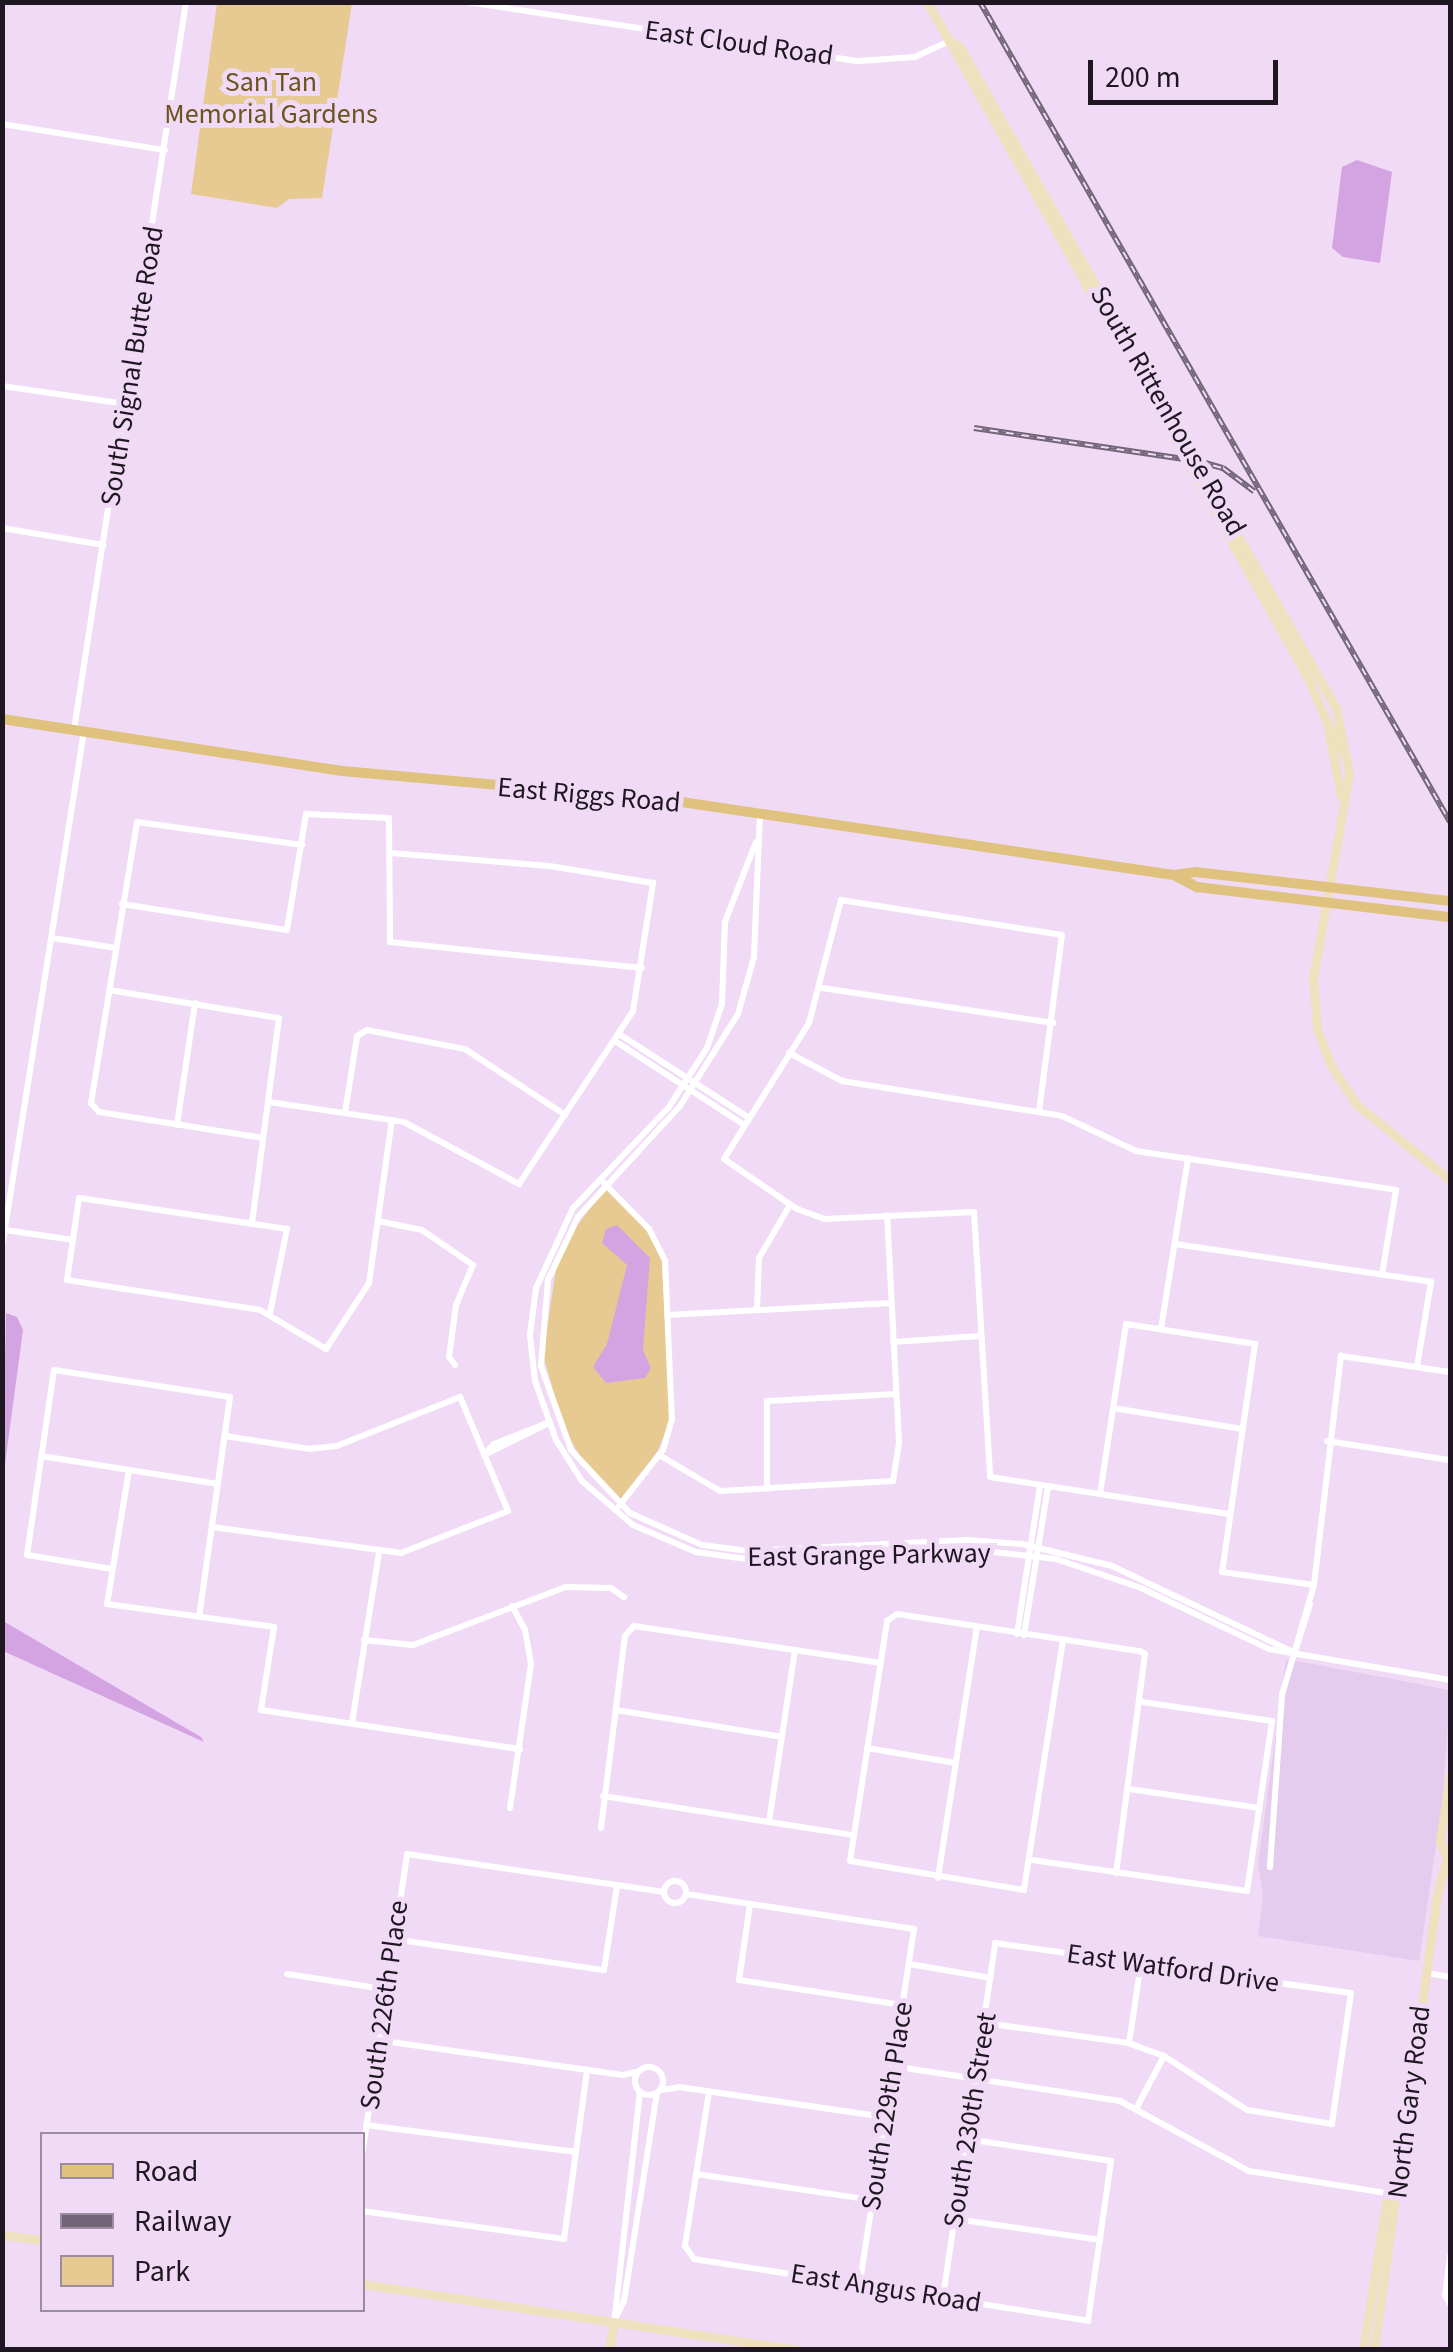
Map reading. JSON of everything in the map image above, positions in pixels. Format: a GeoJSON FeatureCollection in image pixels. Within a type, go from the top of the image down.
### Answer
{"type":"FeatureCollection","features":[{"type":"Feature","properties":{"kind":"main road","name":"South Rittenhouse Road"},"geometry":{"type":"LineString","coordinates":[[928,2],[1304,671],[1327,723],[1341,796]]}},
{"type":"Feature","properties":{"kind":"main road","name":"South Rittenhouse Road"},"geometry":{"type":"LineString","coordinates":[[948,40],[959,46],[992,102],[1319,671],[1338,714],[1348,761],[1327,889]]}},
{"type":"Feature","properties":{"kind":"main road"},"geometry":{"type":"LineString","coordinates":[[1304,671],[1314,676],[1338,714]]}},
{"type":"Feature","properties":{"kind":"main road","name":"East Riggs Road"},"geometry":{"type":"LineString","coordinates":[[2,718],[359,773],[760,811],[1174,875],[1450,901]]}},
{"type":"Feature","properties":{"kind":"main road"},"geometry":{"type":"LineString","coordinates":[[1327,723],[1348,761]]}},
{"type":"Feature","properties":{"kind":"main road","name":"East Riggs Road"},"geometry":{"type":"LineString","coordinates":[[1174,875],[1197,887],[1450,917]]}},
{"type":"Feature","properties":{"kind":"main road"},"geometry":{"type":"LineString","coordinates":[[1327,889],[1312,990],[1324,1053],[1373,1122],[1450,1180]]}},
{"type":"Feature","properties":{"kind":"main road","name":"North Gary Road"},"geometry":{"type":"LineString","coordinates":[[1374,2350],[1393,2194],[1448,1850],[1450,1775]]}},
{"type":"Feature","properties":{"kind":"main road"},"geometry":{"type":"LineString","coordinates":[[1363,2350],[1386,2203],[1393,2194]]}},
{"type":"Feature","properties":{"kind":"main road"},"geometry":{"type":"LineString","coordinates":[[2,2235],[40,2240]]}},
{"type":"Feature","properties":{"kind":"main road"},"geometry":{"type":"LineString","coordinates":[[365,2284],[798,2350]]}},
{"type":"Feature","properties":{"kind":"main road"},"geometry":{"type":"LineString","coordinates":[[609,2350],[614,2322]]}},
{"type":"Feature","properties":{"kind":"street","name":"South Signal Butte Road"},"geometry":{"type":"LineString","coordinates":[[2,1247],[52,938],[104,545],[186,2]]}},
{"type":"Feature","properties":{"kind":"street","name":"East Cloud Road"},"geometry":{"type":"LineString","coordinates":[[466,2],[859,61],[915,57],[948,40]]}},
{"type":"Feature","properties":{"kind":"street"},"geometry":{"type":"LineString","coordinates":[[2,124],[165,150]]}},
{"type":"Feature","properties":{"kind":"street"},"geometry":{"type":"LineString","coordinates":[[2,386],[126,404]]}},
{"type":"Feature","properties":{"kind":"street"},"geometry":{"type":"LineString","coordinates":[[2,528],[104,545]]}},
{"type":"Feature","properties":{"kind":"street"},"geometry":{"type":"LineString","coordinates":[[122,904],[287,930],[310,811],[392,821],[390,942],[642,968]]}},
{"type":"Feature","properties":{"kind":"street"},"geometry":{"type":"LineString","coordinates":[[602,1182],[662,1252],[668,1315],[672,1419],[659,1456],[617,1508],[552,1422],[541,1366],[544,1294],[566,1235],[602,1182],[690,1085],[732,1027],[750,974],[760,811]]}},
{"type":"Feature","properties":{"kind":"street"},"geometry":{"type":"LineString","coordinates":[[263,1138],[93,1110],[137,822],[302,844]]}},
{"type":"Feature","properties":{"kind":"street"},"geometry":{"type":"LineString","coordinates":[[690,1085],[719,1016],[725,922],[756,842]]}},
{"type":"Feature","properties":{"kind":"street"},"geometry":{"type":"LineString","coordinates":[[269,1102],[392,1120],[444,1138],[519,1184],[617,1038],[642,968],[653,883],[549,866],[391,854]]}},
{"type":"Feature","properties":{"kind":"street"},"geometry":{"type":"LineString","coordinates":[[1039,1112],[1062,935],[838,902],[822,988],[724,1159],[790,1205],[825,1219],[966,1210],[976,1216],[990,1477],[1230,1514]]}},
{"type":"Feature","properties":{"kind":"street"},"geometry":{"type":"LineString","coordinates":[[52,938],[116,948]]}},
{"type":"Feature","properties":{"kind":"street"},"geometry":{"type":"LineString","coordinates":[[822,988],[1053,1023]]}},
{"type":"Feature","properties":{"kind":"street"},"geometry":{"type":"LineString","coordinates":[[109,990],[279,1018],[252,1224]]}},
{"type":"Feature","properties":{"kind":"street"},"geometry":{"type":"LineString","coordinates":[[177,1125],[195,1003]]}},
{"type":"Feature","properties":{"kind":"street"},"geometry":{"type":"LineString","coordinates":[[345,1113],[361,1032],[452,1043],[565,1115]]}},
{"type":"Feature","properties":{"kind":"street"},"geometry":{"type":"LineString","coordinates":[[617,1038],[745,1120]]}},
{"type":"Feature","properties":{"kind":"street"},"geometry":{"type":"LineString","coordinates":[[788,1053],[836,1079],[1039,1112],[1136,1151],[1396,1190],[1382,1275]]}},
{"type":"Feature","properties":{"kind":"street"},"geometry":{"type":"LineString","coordinates":[[270,1314],[287,1228],[79,1198],[67,1280],[270,1314],[326,1349],[370,1283],[392,1120]]}},
{"type":"Feature","properties":{"kind":"street"},"geometry":{"type":"LineString","coordinates":[[1160,1329],[1188,1158]]}},
{"type":"Feature","properties":{"kind":"street"},"geometry":{"type":"LineString","coordinates":[[757,1310],[759,1258],[790,1205]]}},
{"type":"Feature","properties":{"kind":"street"},"geometry":{"type":"LineString","coordinates":[[659,1456],[708,1488],[766,1489],[893,1481],[896,1394],[887,1215]]}},
{"type":"Feature","properties":{"kind":"street"},"geometry":{"type":"LineString","coordinates":[[378,1221],[422,1230],[473,1265],[456,1305],[449,1357],[455,1364]]}},
{"type":"Feature","properties":{"kind":"street"},"geometry":{"type":"LineString","coordinates":[[5,1230],[73,1240]]}},
{"type":"Feature","properties":{"kind":"street"},"geometry":{"type":"LineString","coordinates":[[1174,1244],[1431,1282],[1417,1367]]}},
{"type":"Feature","properties":{"kind":"street"},"geometry":{"type":"LineString","coordinates":[[668,1315],[891,1303]]}},
{"type":"Feature","properties":{"kind":"street"},"geometry":{"type":"LineString","coordinates":[[1100,1494],[1126,1324],[1255,1344],[1222,1572],[1314,1585]]}},
{"type":"Feature","properties":{"kind":"street"},"geometry":{"type":"LineString","coordinates":[[894,1342],[981,1336]]}},
{"type":"Feature","properties":{"kind":"street"},"geometry":{"type":"LineString","coordinates":[[1270,1867],[1282,1695],[1314,1585],[1327,1441],[1341,1356],[1450,1372]]}},
{"type":"Feature","properties":{"kind":"street"},"geometry":{"type":"LineString","coordinates":[[112,1569],[27,1554],[54,1370],[230,1397],[199,1616]]}},
{"type":"Feature","properties":{"kind":"street"},"geometry":{"type":"LineString","coordinates":[[766,1489],[767,1401],[896,1394]]}},
{"type":"Feature","properties":{"kind":"street"},"geometry":{"type":"LineString","coordinates":[[212,1527],[378,1552],[422,1547],[508,1511],[460,1397],[337,1446],[310,1449],[224,1436]]}},
{"type":"Feature","properties":{"kind":"street"},"geometry":{"type":"LineString","coordinates":[[1113,1408],[1242,1429]]}},
{"type":"Feature","properties":{"kind":"street"},"geometry":{"type":"LineString","coordinates":[[484,1455],[514,1435],[552,1422]]}},
{"type":"Feature","properties":{"kind":"street"},"geometry":{"type":"LineString","coordinates":[[484,1455],[518,1444],[552,1422]]}},
{"type":"Feature","properties":{"kind":"street"},"geometry":{"type":"LineString","coordinates":[[514,1435],[518,1444]]}},
{"type":"Feature","properties":{"kind":"street"},"geometry":{"type":"LineString","coordinates":[[1327,1441],[1450,1460]]}},
{"type":"Feature","properties":{"kind":"street"},"geometry":{"type":"LineString","coordinates":[[41,1456],[218,1484]]}},
{"type":"Feature","properties":{"kind":"street"},"geometry":{"type":"LineString","coordinates":[[129,1470],[108,1604],[274,1627],[261,1710],[520,1748]]}},
{"type":"Feature","properties":{"kind":"street"},"geometry":{"type":"LineString","coordinates":[[1021,1634],[1044,1486]]}},
{"type":"Feature","properties":{"kind":"street","name":"East Grange Parkway"},"geometry":{"type":"LineString","coordinates":[[617,1508],[674,1536],[734,1550],[967,1540],[1034,1547],[1125,1572],[1294,1653]]}},
{"type":"Feature","properties":{"kind":"street","name":"East Grange Parkway"},"geometry":{"type":"LineString","coordinates":[[617,1508],[666,1542],[715,1556],[966,1549],[1032,1556],[1090,1568],[1238,1636],[1294,1653],[1450,1680]]}},
{"type":"Feature","properties":{"kind":"street"},"geometry":{"type":"LineString","coordinates":[[352,1723],[378,1552]]}},
{"type":"Feature","properties":{"kind":"street"},"geometry":{"type":"LineString","coordinates":[[364,1640],[413,1645],[512,1606],[584,1584],[611,1588],[624,1598]]}},
{"type":"Feature","properties":{"kind":"street"},"geometry":{"type":"LineString","coordinates":[[510,1808],[531,1664],[526,1630],[512,1606]]}},
{"type":"Feature","properties":{"kind":"street"},"geometry":{"type":"LineString","coordinates":[[1063,1640],[1032,1860],[1024,1890],[854,1865],[854,1835],[867,1748],[892,1615],[1063,1640],[1146,1654],[1116,1873]]}},
{"type":"Feature","properties":{"kind":"street"},"geometry":{"type":"LineString","coordinates":[[601,1828],[602,1796],[626,1636],[634,1626],[881,1663]]}},
{"type":"Feature","properties":{"kind":"street"},"geometry":{"type":"LineString","coordinates":[[938,1878],[977,1627]]}},
{"type":"Feature","properties":{"kind":"street"},"geometry":{"type":"LineString","coordinates":[[768,1822],[796,1650]]}},
{"type":"Feature","properties":{"kind":"street"},"geometry":{"type":"LineString","coordinates":[[1032,1860],[1247,1891],[1272,1721],[1142,1702]]}},
{"type":"Feature","properties":{"kind":"street"},"geometry":{"type":"LineString","coordinates":[[616,1710],[782,1737]]}},
{"type":"Feature","properties":{"kind":"street"},"geometry":{"type":"LineString","coordinates":[[867,1748],[956,1762]]}},
{"type":"Feature","properties":{"kind":"street"},"geometry":{"type":"LineString","coordinates":[[1129,1788],[1260,1808]]}},
{"type":"Feature","properties":{"kind":"street"},"geometry":{"type":"LineString","coordinates":[[602,1796],[854,1835]]}},
{"type":"Feature","properties":{"kind":"street","name":"South 226th Place"},"geometry":{"type":"LineString","coordinates":[[365,2133],[407,1854],[617,1886]]}},
{"type":"Feature","properties":{"kind":"street"},"geometry":{"type":"LineString","coordinates":[[664,1892],[678,1882],[686,1894]]}},
{"type":"Feature","properties":{"kind":"street"},"geometry":{"type":"LineString","coordinates":[[393,1940],[604,1970],[617,1886],[664,1892],[674,1903],[686,1894],[750,1904],[739,1980],[902,2006]]}},
{"type":"Feature","properties":{"kind":"street","name":"South 229th Place"},"geometry":{"type":"LineString","coordinates":[[750,1904],[914,1929],[860,2282]]}},
{"type":"Feature","properties":{"kind":"street","name":"East Watford Drive"},"geometry":{"type":"LineString","coordinates":[[996,1942],[1351,1993],[1332,2124],[1247,2110],[1164,2056]]}},
{"type":"Feature","properties":{"kind":"street","name":"South 230th Street"},"geometry":{"type":"LineString","coordinates":[[943,2298],[996,1942]]}},
{"type":"Feature","properties":{"kind":"street"},"geometry":{"type":"LineString","coordinates":[[909,1964],[991,1978]]}},
{"type":"Feature","properties":{"kind":"street"},"geometry":{"type":"LineString","coordinates":[[1129,2043],[1141,1964]]}},
{"type":"Feature","properties":{"kind":"street"},"geometry":{"type":"LineString","coordinates":[[1426,1973],[1450,1977]]}},
{"type":"Feature","properties":{"kind":"street"},"geometry":{"type":"LineString","coordinates":[[287,1974],[384,1989]]}},
{"type":"Feature","properties":{"kind":"street"},"geometry":{"type":"LineString","coordinates":[[984,2023],[1129,2043],[1164,2056],[1138,2107]]}},
{"type":"Feature","properties":{"kind":"street"},"geometry":{"type":"LineString","coordinates":[[377,2040],[622,2075],[653,2068],[679,2087],[885,2118]]}},
{"type":"Feature","properties":{"kind":"street"},"geometry":{"type":"LineString","coordinates":[[892,2066],[1138,2107],[1216,2158],[1249,2171],[1393,2194]]}},
{"type":"Feature","properties":{"kind":"street"},"geometry":{"type":"LineString","coordinates":[[365,2210],[564,2239],[588,2070]]}},
{"type":"Feature","properties":{"kind":"street"},"geometry":{"type":"LineString","coordinates":[[636,2084],[640,2071]]}},
{"type":"Feature","properties":{"kind":"street"},"geometry":{"type":"LineString","coordinates":[[614,2322],[640,2092],[636,2084],[622,2075]]}},
{"type":"Feature","properties":{"kind":"street"},"geometry":{"type":"LineString","coordinates":[[614,2322],[624,2301],[663,2077]]}},
{"type":"Feature","properties":{"kind":"street"},"geometry":{"type":"LineString","coordinates":[[640,2092],[679,2087]]}},
{"type":"Feature","properties":{"kind":"street"},"geometry":{"type":"LineString","coordinates":[[709,2092],[696,2174],[873,2200]]}},
{"type":"Feature","properties":{"kind":"street"},"geometry":{"type":"LineString","coordinates":[[366,2125],[576,2152]]}},
{"type":"Feature","properties":{"kind":"street"},"geometry":{"type":"LineString","coordinates":[[955,2219],[1100,2240],[1111,2161],[967,2139]]}},
{"type":"Feature","properties":{"kind":"street","name":"East Angus Road"},"geometry":{"type":"LineString","coordinates":[[696,2174],[686,2252],[694,2259],[1088,2320],[1100,2240]]}},
{"type":"Feature","properties":{"kind":"street"},"geometry":{"type":"LineString","coordinates":[[1449,2303],[1450,2256]]}},
{"type":"Feature","properties":{"kind":"shaded area"},"geometry":{"type":"Polygon","coordinates":[[[1357,160],[1392,172],[1380,263],[1343,257],[1332,248],[1342,167],[1357,160]]]}},
{"type":"Feature","properties":{"kind":"shaded area"},"geometry":{"type":"Polygon","coordinates":[[[617,1225],[650,1258],[643,1350],[651,1368],[645,1378],[606,1383],[593,1367],[607,1344],[627,1265],[602,1243],[606,1229],[617,1225]]]}},
{"type":"Feature","properties":{"kind":"shaded area"},"geometry":{"type":"Polygon","coordinates":[[[6,1313],[17,1317],[23,1330],[3,1479],[6,1313]]]}},
{"type":"Feature","properties":{"kind":"shaded area"},"geometry":{"type":"Polygon","coordinates":[[[3,1621],[201,1737],[204,1742],[3,1651],[3,1621]]]}},
{"type":"Feature","properties":{"kind":"shaded area"},"geometry":{"type":"Polygon","coordinates":[[[1286,1659],[1450,1690],[1443,1798],[1419,1961],[1258,1936],[1263,1896],[1258,1864],[1286,1659]]]}},
{"type":"Feature","properties":{"kind":"green space","name":"San Tan Memorial Gardens"},"geometry":{"type":"Polygon","coordinates":[[[217,3],[352,3],[322,198],[289,199],[277,208],[191,194],[217,3]]]}},
{"type":"Feature","properties":{"kind":"green space"},"geometry":{"type":"Polygon","coordinates":[[[605,1189],[648,1232],[662,1261],[670,1421],[657,1452],[619,1501],[585,1465],[564,1428],[543,1355],[556,1269],[572,1232],[605,1189]]]}},
{"type":"Feature","properties":{"kind":"railway"},"geometry":{"type":"LineString","coordinates":[[980,2],[1450,822]]}},
{"type":"Feature","properties":{"kind":"railway"},"geometry":{"type":"LineString","coordinates":[[974,428],[1198,461],[1223,468],[1254,491]]}}]}
